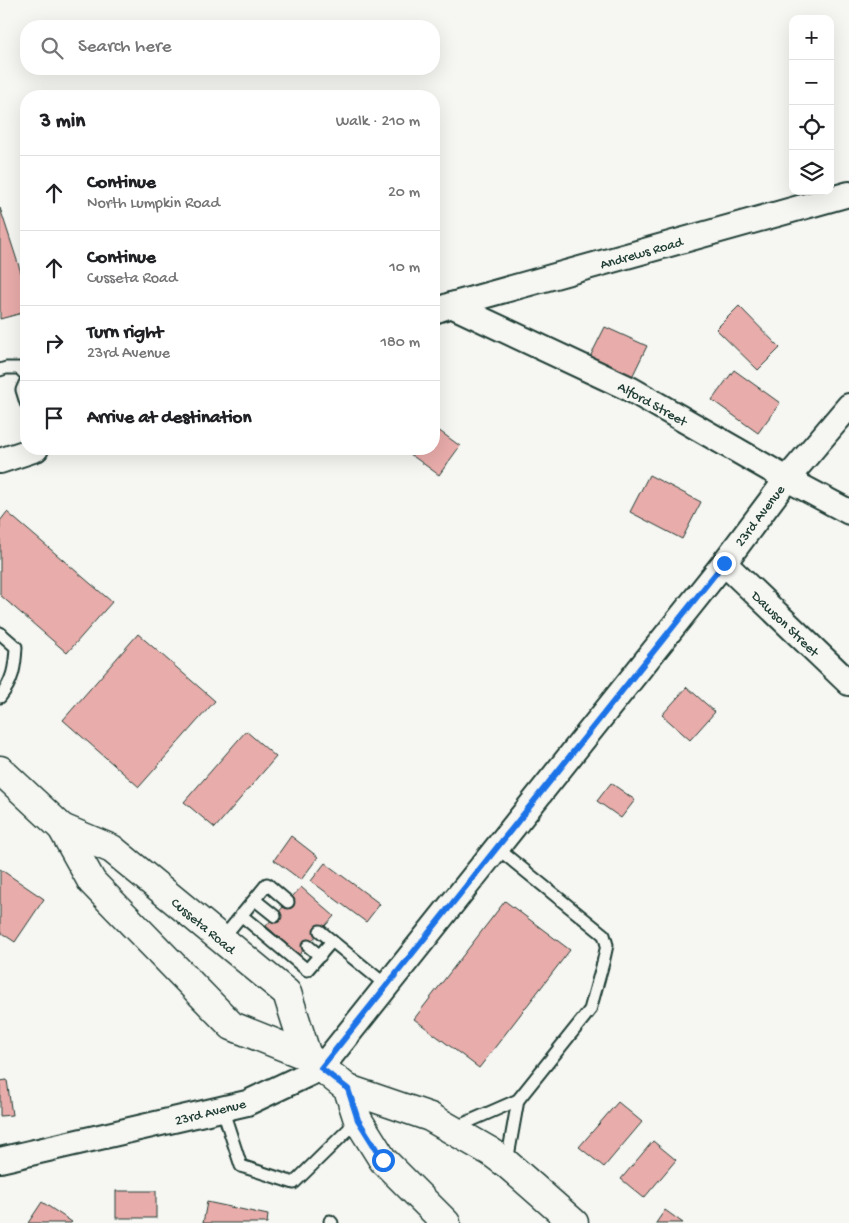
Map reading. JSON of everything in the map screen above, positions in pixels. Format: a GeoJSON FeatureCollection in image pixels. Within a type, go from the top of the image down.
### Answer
{"type":"FeatureCollection","features":[{"type":"Feature","properties":{"kind":"street","name":"Andrews Road"},"geometry":{"type":"LineString","coordinates":[[442,308],[849,194]]}},
{"type":"Feature","properties":{"kind":"street","name":"Alford Street"},"geometry":{"type":"LineString","coordinates":[[442,308],[630,389],[787,479],[849,512]]}},
{"type":"Feature","properties":{"kind":"street","name":"23rd Avenue"},"geometry":{"type":"LineString","coordinates":[[0,1160],[247,1102],[314,1062],[386,985],[724,563],[787,479],[849,406]]}},
{"type":"Feature","properties":{"kind":"street"},"geometry":{"type":"LineString","coordinates":[[0,461],[20,454]]}},
{"type":"Feature","properties":{"kind":"street","name":"Dawson Street"},"geometry":{"type":"LineString","coordinates":[[724,563],[849,683]]}},
{"type":"Feature","properties":{"kind":"street","name":"Cusseta Road"},"geometry":{"type":"LineString","coordinates":[[0,770],[62,828],[92,882],[232,1026],[314,1062],[348,1089],[430,1117],[491,1152],[574,1223]]}},
{"type":"Feature","properties":{"kind":"street","name":"Cusseta Road"},"geometry":{"type":"LineString","coordinates":[[62,828],[112,849],[287,993],[314,1062]]}},
{"type":"Feature","properties":{"kind":"street"},"geometry":{"type":"LineString","coordinates":[[348,1089],[358,1120],[383,1160],[446,1223]]}},
{"type":"Feature","properties":{"kind":"lane"},"geometry":{"type":"LineString","coordinates":[[0,370],[6,368],[20,369]]}},
{"type":"Feature","properties":{"kind":"lane"},"geometry":{"type":"LineString","coordinates":[[0,633],[16,647],[15,669],[5,691],[0,697]]}},
{"type":"Feature","properties":{"kind":"lane"},"geometry":{"type":"LineString","coordinates":[[452,1130],[518,1100],[590,1010],[607,945],[604,935],[497,848]]}},
{"type":"Feature","properties":{"kind":"lane"},"geometry":{"type":"LineString","coordinates":[[222,939],[267,884],[288,902]]}},
{"type":"Feature","properties":{"kind":"lane"},"geometry":{"type":"LineString","coordinates":[[255,900],[275,916]]}},
{"type":"Feature","properties":{"kind":"lane"},"geometry":{"type":"LineString","coordinates":[[241,915],[307,970],[332,941]]}},
{"type":"Feature","properties":{"kind":"lane"},"geometry":{"type":"LineString","coordinates":[[320,931],[386,985]]}},
{"type":"Feature","properties":{"kind":"lane"},"geometry":{"type":"LineString","coordinates":[[308,946],[320,956]]}},
{"type":"Feature","properties":{"kind":"lane"},"geometry":{"type":"LineString","coordinates":[[507,1164],[518,1100]]}},
{"type":"Feature","properties":{"kind":"lane"},"geometry":{"type":"LineString","coordinates":[[222,1108],[241,1166],[294,1183],[358,1120]]}},
{"type":"Feature","properties":{"kind":"building"},"geometry":{"type":"Polygon","coordinates":[[[0,208],[20,270],[20,314],[0,319],[0,208]]]}},
{"type":"Feature","properties":{"kind":"building"},"geometry":{"type":"Polygon","coordinates":[[[739,306],[780,348],[758,370],[716,329],[739,306]]]}},
{"type":"Feature","properties":{"kind":"building"},"geometry":{"type":"Polygon","coordinates":[[[605,327],[647,346],[631,379],[589,359],[605,327]]]}},
{"type":"Feature","properties":{"kind":"building"},"geometry":{"type":"Polygon","coordinates":[[[734,370],[780,403],[758,433],[712,400],[734,370]]]}},
{"type":"Feature","properties":{"kind":"building"},"geometry":{"type":"Polygon","coordinates":[[[440,431],[460,446],[439,475],[411,455],[440,455],[440,431]]]}},
{"type":"Feature","properties":{"kind":"building"},"geometry":{"type":"Polygon","coordinates":[[[649,475],[701,502],[682,539],[630,512],[649,475]]]}},
{"type":"Feature","properties":{"kind":"building"},"geometry":{"type":"Polygon","coordinates":[[[7,512],[112,602],[67,653],[0,595],[0,521],[7,512]]]}},
{"type":"Feature","properties":{"kind":"building"},"geometry":{"type":"Polygon","coordinates":[[[138,634],[215,701],[139,787],[63,720],[138,634]]]}},
{"type":"Feature","properties":{"kind":"building"},"geometry":{"type":"Polygon","coordinates":[[[687,687],[715,712],[690,740],[662,715],[687,687]]]}},
{"type":"Feature","properties":{"kind":"building"},"geometry":{"type":"Polygon","coordinates":[[[246,731],[276,757],[215,828],[184,802],[246,731]]]}},
{"type":"Feature","properties":{"kind":"building"},"geometry":{"type":"Polygon","coordinates":[[[611,783],[635,800],[621,818],[597,801],[611,783]]]}},
{"type":"Feature","properties":{"kind":"building"},"geometry":{"type":"Polygon","coordinates":[[[291,836],[318,857],[301,880],[274,860],[291,836]]]}},
{"type":"Feature","properties":{"kind":"building"},"geometry":{"type":"Polygon","coordinates":[[[325,863],[380,904],[366,922],[311,881],[325,863]]]}},
{"type":"Feature","properties":{"kind":"building"},"geometry":{"type":"Polygon","coordinates":[[[0,869],[44,899],[15,942],[0,932],[0,869]]]}},
{"type":"Feature","properties":{"kind":"building"},"geometry":{"type":"Polygon","coordinates":[[[301,887],[334,916],[299,955],[266,926],[301,887]]]}},
{"type":"Feature","properties":{"kind":"building"},"geometry":{"type":"Polygon","coordinates":[[[505,901],[570,950],[479,1068],[414,1019],[505,901]]]}},
{"type":"Feature","properties":{"kind":"building"},"geometry":{"type":"Polygon","coordinates":[[[7,1080],[12,1115],[0,1116],[0,1081],[7,1080]]]}},
{"type":"Feature","properties":{"kind":"building"},"geometry":{"type":"Polygon","coordinates":[[[618,1102],[642,1122],[604,1167],[579,1147],[618,1102]]]}},
{"type":"Feature","properties":{"kind":"building"},"geometry":{"type":"Polygon","coordinates":[[[653,1141],[676,1160],[644,1198],[621,1179],[653,1141]]]}},
{"type":"Feature","properties":{"kind":"building"},"geometry":{"type":"Polygon","coordinates":[[[116,1191],[156,1191],[156,1218],[116,1218],[116,1191]]]}},
{"type":"Feature","properties":{"kind":"building"},"geometry":{"type":"Polygon","coordinates":[[[42,1202],[72,1222],[28,1223],[42,1202]]]}},
{"type":"Feature","properties":{"kind":"building"},"geometry":{"type":"Polygon","coordinates":[[[207,1202],[268,1215],[267,1223],[203,1223],[207,1202]]]}},
{"type":"Feature","properties":{"kind":"building"},"geometry":{"type":"Polygon","coordinates":[[[665,1210],[683,1223],[656,1223],[665,1210]]]}},
{"type":"Feature","properties":{"kind":"route"},"geometry":{"type":"LineString","coordinates":[[383,1160],[358,1120],[348,1089],[321,1068],[724,563]]}}]}
